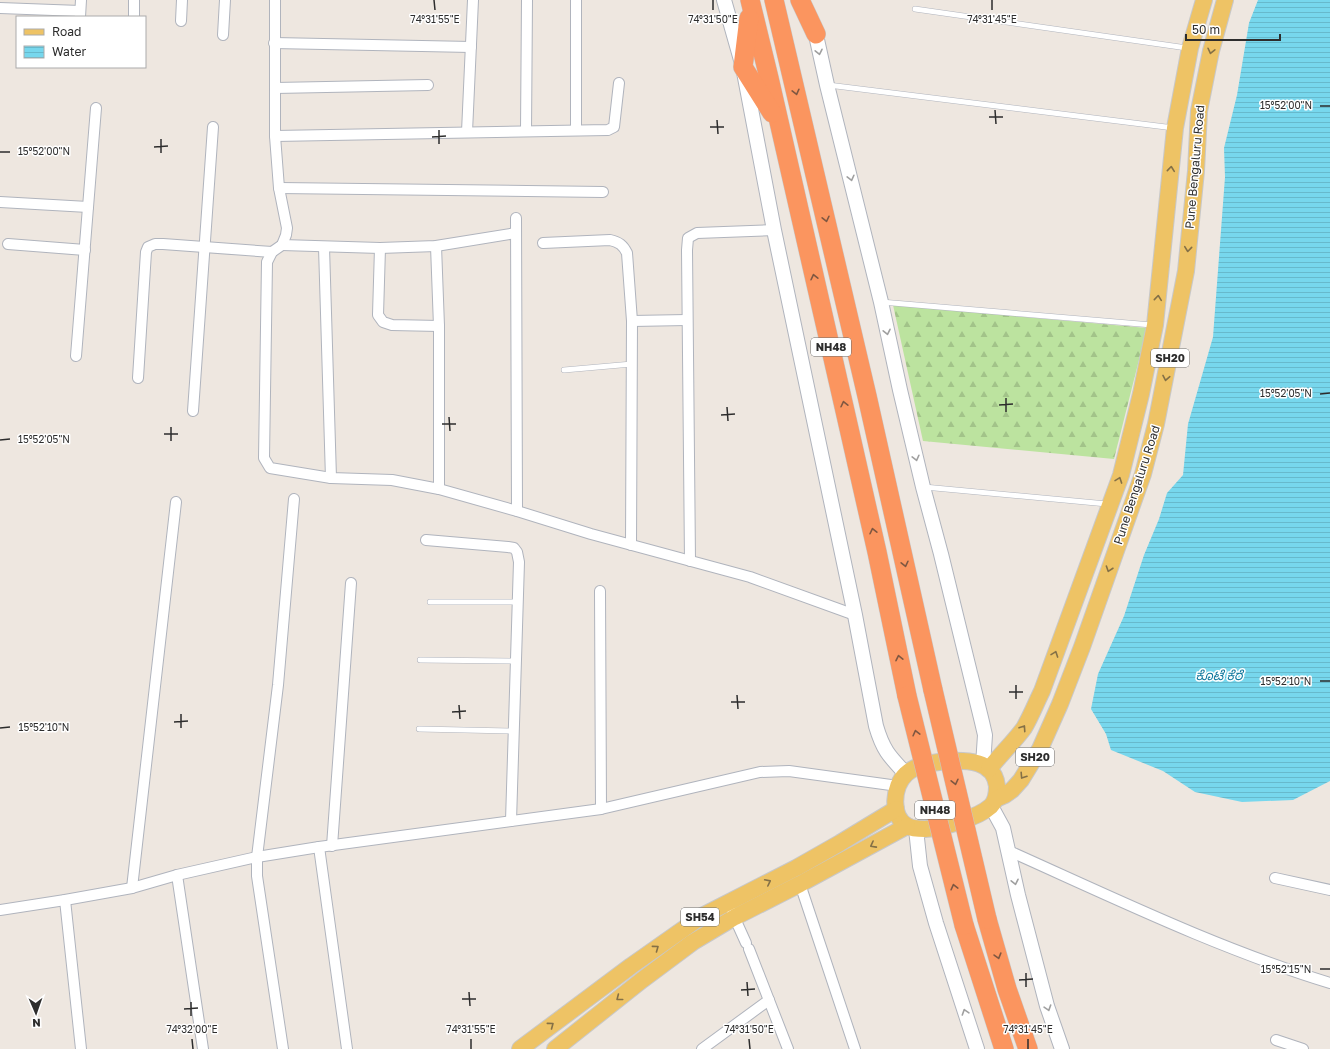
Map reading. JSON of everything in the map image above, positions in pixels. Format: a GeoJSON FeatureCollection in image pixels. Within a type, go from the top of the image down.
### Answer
{"type":"FeatureCollection","features":[{"type":"Feature","properties":{"kind":"highway","name":"NH48"},"geometry":{"type":"LineString","coordinates":[[774,0],[862,373],[933,690],[987,919],[1007,989],[1028,1049]]}},
{"type":"Feature","properties":{"kind":"highway"},"geometry":{"type":"LineString","coordinates":[[800,0],[816,34]]}},
{"type":"Feature","properties":{"kind":"highway"},"geometry":{"type":"LineString","coordinates":[[750,2],[743,67],[780,126]]}},
{"type":"Feature","properties":{"kind":"highway","name":"NH48"},"geometry":{"type":"LineString","coordinates":[[750,2],[878,552],[907,696],[964,925],[1004,1049]]}},
{"type":"Feature","properties":{"kind":"main road","name":"Pune Bengaluru Road"},"geometry":{"type":"LineString","coordinates":[[986,767],[1014,741],[1032,714],[1045,683],[1121,475],[1141,394],[1155,325],[1174,128],[1190,48],[1204,0]]}},
{"type":"Feature","properties":{"kind":"main road","name":"Pune Bengaluru Road"},"geometry":{"type":"LineString","coordinates":[[993,802],[1005,795],[1021,780],[1040,749],[1060,704],[1085,640],[1143,474],[1156,424],[1186,271],[1196,171],[1199,111],[1211,51],[1225,0]]}},
{"type":"Feature","properties":{"kind":"main road"},"geometry":{"type":"LineString","coordinates":[[960,761],[986,767],[994,775],[997,792],[993,802],[980,813],[956,823],[936,828],[912,827],[903,822],[896,809],[895,798],[902,780],[916,768],[940,762],[960,761]]}},
{"type":"Feature","properties":{"kind":"main road","name":"SH54"},"geometry":{"type":"LineString","coordinates":[[520,1049],[631,966],[702,916],[802,864],[896,809]]}},
{"type":"Feature","properties":{"kind":"main road","name":"SH54"},"geometry":{"type":"LineString","coordinates":[[555,1049],[642,980],[694,942],[735,917],[912,827]]}},
{"type":"Feature","properties":{"kind":"main road"},"geometry":{"type":"LineString","coordinates":[[631,966],[642,980]]}},
{"type":"Feature","properties":{"kind":"street"},"geometry":{"type":"LineString","coordinates":[[0,8],[80,14],[80,0]]}},
{"type":"Feature","properties":{"kind":"street"},"geometry":{"type":"LineString","coordinates":[[134,0],[134,16]]}},
{"type":"Feature","properties":{"kind":"street"},"geometry":{"type":"LineString","coordinates":[[181,21],[182,0]]}},
{"type":"Feature","properties":{"kind":"street"},"geometry":{"type":"LineString","coordinates":[[223,35],[225,0]]}},
{"type":"Feature","properties":{"kind":"street"},"geometry":{"type":"LineString","coordinates":[[275,0],[275,136],[279,188],[287,228],[282,245],[272,252],[267,262],[264,458],[270,468],[331,478],[392,480],[439,489],[591,534],[750,577],[855,615]]}},
{"type":"Feature","properties":{"kind":"street"},"geometry":{"type":"LineString","coordinates":[[467,132],[473,0]]}},
{"type":"Feature","properties":{"kind":"street"},"geometry":{"type":"LineString","coordinates":[[526,131],[527,0]]}},
{"type":"Feature","properties":{"kind":"street"},"geometry":{"type":"LineString","coordinates":[[576,0],[576,130]]}},
{"type":"Feature","properties":{"kind":"street"},"geometry":{"type":"LineString","coordinates":[[724,0],[743,67],[774,230],[855,615],[876,726],[880,742],[902,780]]}},
{"type":"Feature","properties":{"kind":"street"},"geometry":{"type":"LineString","coordinates":[[808,0],[827,85],[881,302],[923,487],[941,554],[985,735],[986,767]]}},
{"type":"Feature","properties":{"kind":"street"},"geometry":{"type":"LineString","coordinates":[[274,43],[471,47]]}},
{"type":"Feature","properties":{"kind":"street"},"geometry":{"type":"LineString","coordinates":[[275,136],[608,130],[614,127],[619,83]]}},
{"type":"Feature","properties":{"kind":"street"},"geometry":{"type":"LineString","coordinates":[[275,88],[428,85]]}},
{"type":"Feature","properties":{"kind":"street"},"geometry":{"type":"LineString","coordinates":[[76,356],[96,108]]}},
{"type":"Feature","properties":{"kind":"street"},"geometry":{"type":"LineString","coordinates":[[193,410],[213,127]]}},
{"type":"Feature","properties":{"kind":"street"},"geometry":{"type":"LineString","coordinates":[[279,188],[603,192]]}},
{"type":"Feature","properties":{"kind":"street"},"geometry":{"type":"LineString","coordinates":[[0,202],[88,207]]}},
{"type":"Feature","properties":{"kind":"street"},"geometry":{"type":"LineString","coordinates":[[516,218],[517,511]]}},
{"type":"Feature","properties":{"kind":"street"},"geometry":{"type":"LineString","coordinates":[[690,561],[687,320],[688,238],[697,233],[774,230]]}},
{"type":"Feature","properties":{"kind":"street"},"geometry":{"type":"LineString","coordinates":[[282,245],[380,248],[436,246],[516,233]]}},
{"type":"Feature","properties":{"kind":"street"},"geometry":{"type":"LineString","coordinates":[[543,243],[610,240],[618,242],[624,246],[627,253],[632,321],[630,545]]}},
{"type":"Feature","properties":{"kind":"street"},"geometry":{"type":"LineString","coordinates":[[8,244],[85,250]]}},
{"type":"Feature","properties":{"kind":"street"},"geometry":{"type":"LineString","coordinates":[[138,378],[146,252],[148,247],[155,244],[163,244],[272,252]]}},
{"type":"Feature","properties":{"kind":"street"},"geometry":{"type":"LineString","coordinates":[[436,246],[439,489]]}},
{"type":"Feature","properties":{"kind":"street"},"geometry":{"type":"LineString","coordinates":[[324,247],[331,478]]}},
{"type":"Feature","properties":{"kind":"street"},"geometry":{"type":"LineString","coordinates":[[380,248],[378,315],[383,322],[392,325],[438,326]]}},
{"type":"Feature","properties":{"kind":"street"},"geometry":{"type":"LineString","coordinates":[[632,321],[687,320]]}},
{"type":"Feature","properties":{"kind":"street"},"geometry":{"type":"LineString","coordinates":[[283,1049],[257,876],[256,857],[278,685],[294,499]]}},
{"type":"Feature","properties":{"kind":"street"},"geometry":{"type":"LineString","coordinates":[[132,888],[176,502]]}},
{"type":"Feature","properties":{"kind":"street"},"geometry":{"type":"LineString","coordinates":[[426,540],[514,548],[519,556],[511,821]]}},
{"type":"Feature","properties":{"kind":"street"},"geometry":{"type":"LineString","coordinates":[[332,846],[351,583]]}},
{"type":"Feature","properties":{"kind":"street"},"geometry":{"type":"LineString","coordinates":[[600,591],[601,809]]}},
{"type":"Feature","properties":{"kind":"street"},"geometry":{"type":"LineString","coordinates":[[0,910],[132,888],[256,857],[319,847],[601,809],[760,772],[789,771],[902,780]]}},
{"type":"Feature","properties":{"kind":"street"},"geometry":{"type":"LineString","coordinates":[[993,802],[1003,828],[1009,851],[1018,895],[1046,1006],[1062,1049]]}},
{"type":"Feature","properties":{"kind":"street"},"geometry":{"type":"LineString","coordinates":[[912,827],[920,866],[936,923],[977,1049]]}},
{"type":"Feature","properties":{"kind":"street"},"geometry":{"type":"LineString","coordinates":[[319,847],[347,1049]]}},
{"type":"Feature","properties":{"kind":"street"},"geometry":{"type":"LineString","coordinates":[[1009,851],[1176,926],[1290,971],[1330,983]]}},
{"type":"Feature","properties":{"kind":"street"},"geometry":{"type":"LineString","coordinates":[[177,876],[203,1049]]}},
{"type":"Feature","properties":{"kind":"street"},"geometry":{"type":"LineString","coordinates":[[1275,878],[1330,890]]}},
{"type":"Feature","properties":{"kind":"street"},"geometry":{"type":"LineString","coordinates":[[800,884],[855,1049]]}},
{"type":"Feature","properties":{"kind":"street"},"geometry":{"type":"LineString","coordinates":[[65,900],[81,1049]]}},
{"type":"Feature","properties":{"kind":"street"},"geometry":{"type":"LineString","coordinates":[[727,902],[735,917],[788,1049]]}},
{"type":"Feature","properties":{"kind":"street"},"geometry":{"type":"LineString","coordinates":[[702,1049],[769,1000]]}},
{"type":"Feature","properties":{"kind":"street"},"geometry":{"type":"LineString","coordinates":[[1276,1040],[1303,1049]]}},
{"type":"Feature","properties":{"kind":"lane"},"geometry":{"type":"LineString","coordinates":[[915,9],[1190,48]]}},
{"type":"Feature","properties":{"kind":"lane"},"geometry":{"type":"LineString","coordinates":[[827,85],[1174,128]]}},
{"type":"Feature","properties":{"kind":"lane"},"geometry":{"type":"LineString","coordinates":[[881,302],[1155,325]]}},
{"type":"Feature","properties":{"kind":"lane"},"geometry":{"type":"LineString","coordinates":[[564,370],[632,364]]}},
{"type":"Feature","properties":{"kind":"lane"},"geometry":{"type":"LineString","coordinates":[[923,487],[1110,504]]}},
{"type":"Feature","properties":{"kind":"lane"},"geometry":{"type":"LineString","coordinates":[[430,602],[518,602]]}},
{"type":"Feature","properties":{"kind":"lane"},"geometry":{"type":"LineString","coordinates":[[420,660],[516,661]]}},
{"type":"Feature","properties":{"kind":"lane"},"geometry":{"type":"LineString","coordinates":[[419,729],[514,731]]}},
{"type":"Feature","properties":{"kind":"green space"},"geometry":{"type":"Polygon","coordinates":[[[893,305],[1147,328],[1114,459],[923,441],[893,305]]]}},
{"type":"Feature","properties":{"kind":"water","name":"ಕೊಟೆ ಕೆರೆ"},"geometry":{"type":"Polygon","coordinates":[[[1258,0],[1330,0],[1330,781],[1293,800],[1242,802],[1195,792],[1163,771],[1111,750],[1106,734],[1091,709],[1098,674],[1124,616],[1144,555],[1159,519],[1167,493],[1183,475],[1188,424],[1213,337],[1225,177],[1224,148],[1237,95],[1249,23],[1258,0]]]}}]}
